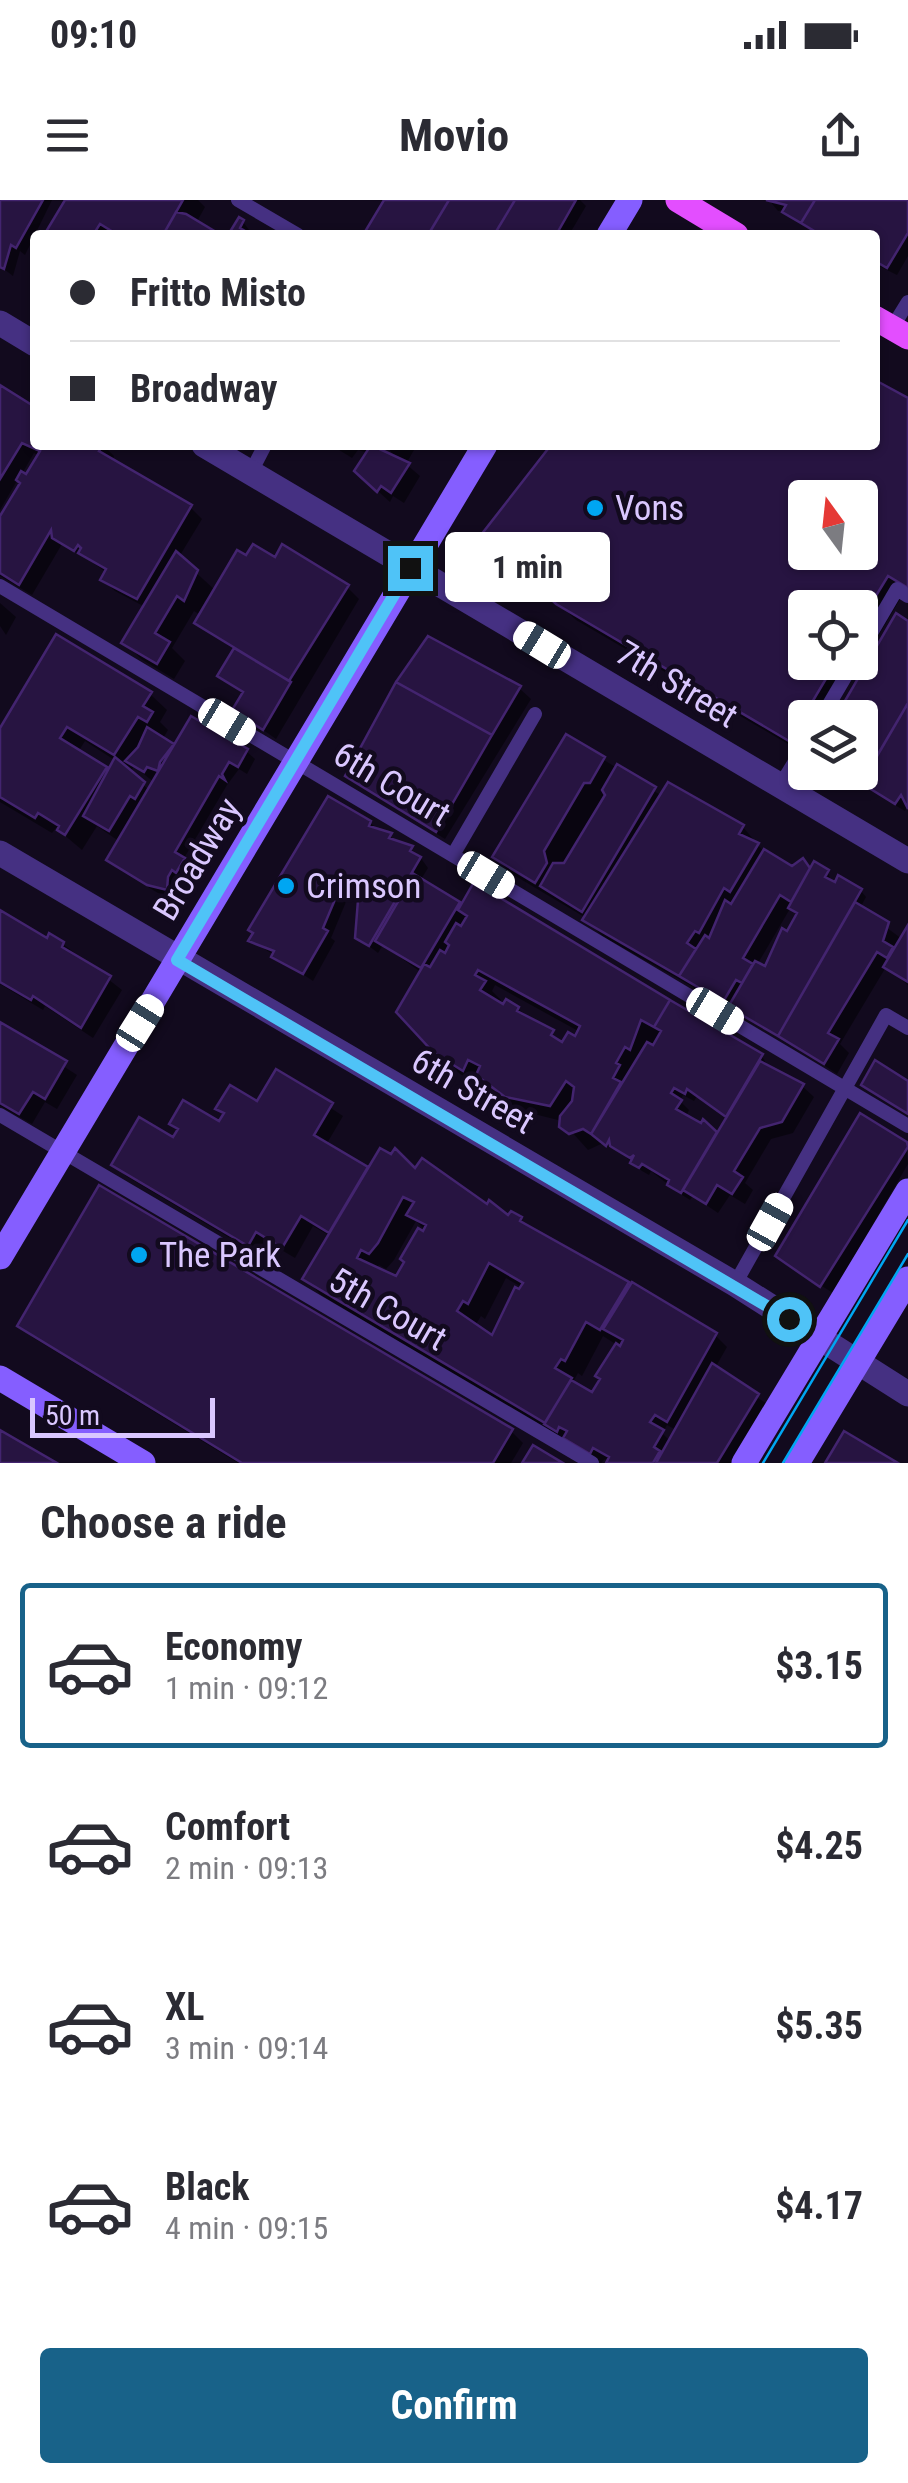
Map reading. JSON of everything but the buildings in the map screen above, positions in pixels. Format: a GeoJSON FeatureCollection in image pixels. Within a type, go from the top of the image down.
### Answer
{"type":"FeatureCollection","features":[{"type":"Feature","properties":{"kind":"main road"},"geometry":{"type":"LineString","coordinates":[[678,200],[728,230]]}},
{"type":"Feature","properties":{"kind":"street"},"geometry":{"type":"LineString","coordinates":[[612,230],[630,200]]}},
{"type":"Feature","properties":{"kind":"street"},"geometry":{"type":"LineString","coordinates":[[0,324],[30,341]]}},
{"type":"Feature","properties":{"kind":"street","name":"7th Street"},"geometry":{"type":"LineString","coordinates":[[213,450],[780,786],[905,852]]}},
{"type":"Feature","properties":{"kind":"street","name":"Broadway"},"geometry":{"type":"LineString","coordinates":[[0,1257],[483,450]]}},
{"type":"Feature","properties":{"kind":"street","name":"6th Street"},"geometry":{"type":"LineString","coordinates":[[0,854],[735,1284],[908,1394]]}},
{"type":"Feature","properties":{"kind":"street"},"geometry":{"type":"LineString","coordinates":[[744,1463],[908,1192]]}},
{"type":"Feature","properties":{"kind":"street"},"geometry":{"type":"LineString","coordinates":[[797,1463],[908,1278]]}},
{"type":"Feature","properties":{"kind":"street"},"geometry":{"type":"LineString","coordinates":[[0,1378],[139,1462]]}},
{"type":"Feature","properties":{"kind":"lane"},"geometry":{"type":"LineString","coordinates":[[238,200],[289,230]]}},
{"type":"Feature","properties":{"kind":"lane"},"geometry":{"type":"LineString","coordinates":[[892,328],[908,302]]}},
{"type":"Feature","properties":{"kind":"lane"},"geometry":{"type":"LineString","coordinates":[[250,472],[262,450]]}},
{"type":"Feature","properties":{"kind":"lane","name":"6th Court"},"geometry":{"type":"LineString","coordinates":[[0,586],[908,1126]]}},
{"type":"Feature","properties":{"kind":"lane"},"geometry":{"type":"LineString","coordinates":[[878,627],[903,593]]}},
{"type":"Feature","properties":{"kind":"lane"},"geometry":{"type":"LineString","coordinates":[[453,855],[535,714]]}},
{"type":"Feature","properties":{"kind":"lane"},"geometry":{"type":"LineString","coordinates":[[780,786],[788,773]]}},
{"type":"Feature","properties":{"kind":"lane"},"geometry":{"type":"LineString","coordinates":[[735,1284],[886,1015],[908,1028]]}},
{"type":"Feature","properties":{"kind":"lane","name":"5th Court"},"geometry":{"type":"LineString","coordinates":[[0,1115],[592,1463]]}},
{"type":"Feature","properties":{"kind":"tram line"},"geometry":{"type":"LineString","coordinates":[[763,1463],[908,1220]]}},
{"type":"Feature","properties":{"kind":"tram line"},"geometry":{"type":"LineString","coordinates":[[783,1463],[908,1254]]}},
{"type":"Feature","properties":{"kind":"place","name":"Vons"},"geometry":{"type":"Point","coordinates":[595,508]}},
{"type":"Feature","properties":{"kind":"place","name":"Crimson"},"geometry":{"type":"Point","coordinates":[286,886]}},
{"type":"Feature","properties":{"kind":"place","name":"The Park"},"geometry":{"type":"Point","coordinates":[139,1255]}},
{"type":"Feature","properties":{"kind":"route"},"geometry":{"type":"LineString","coordinates":[[410,568],[177,960],[789,1319]]}}]}
